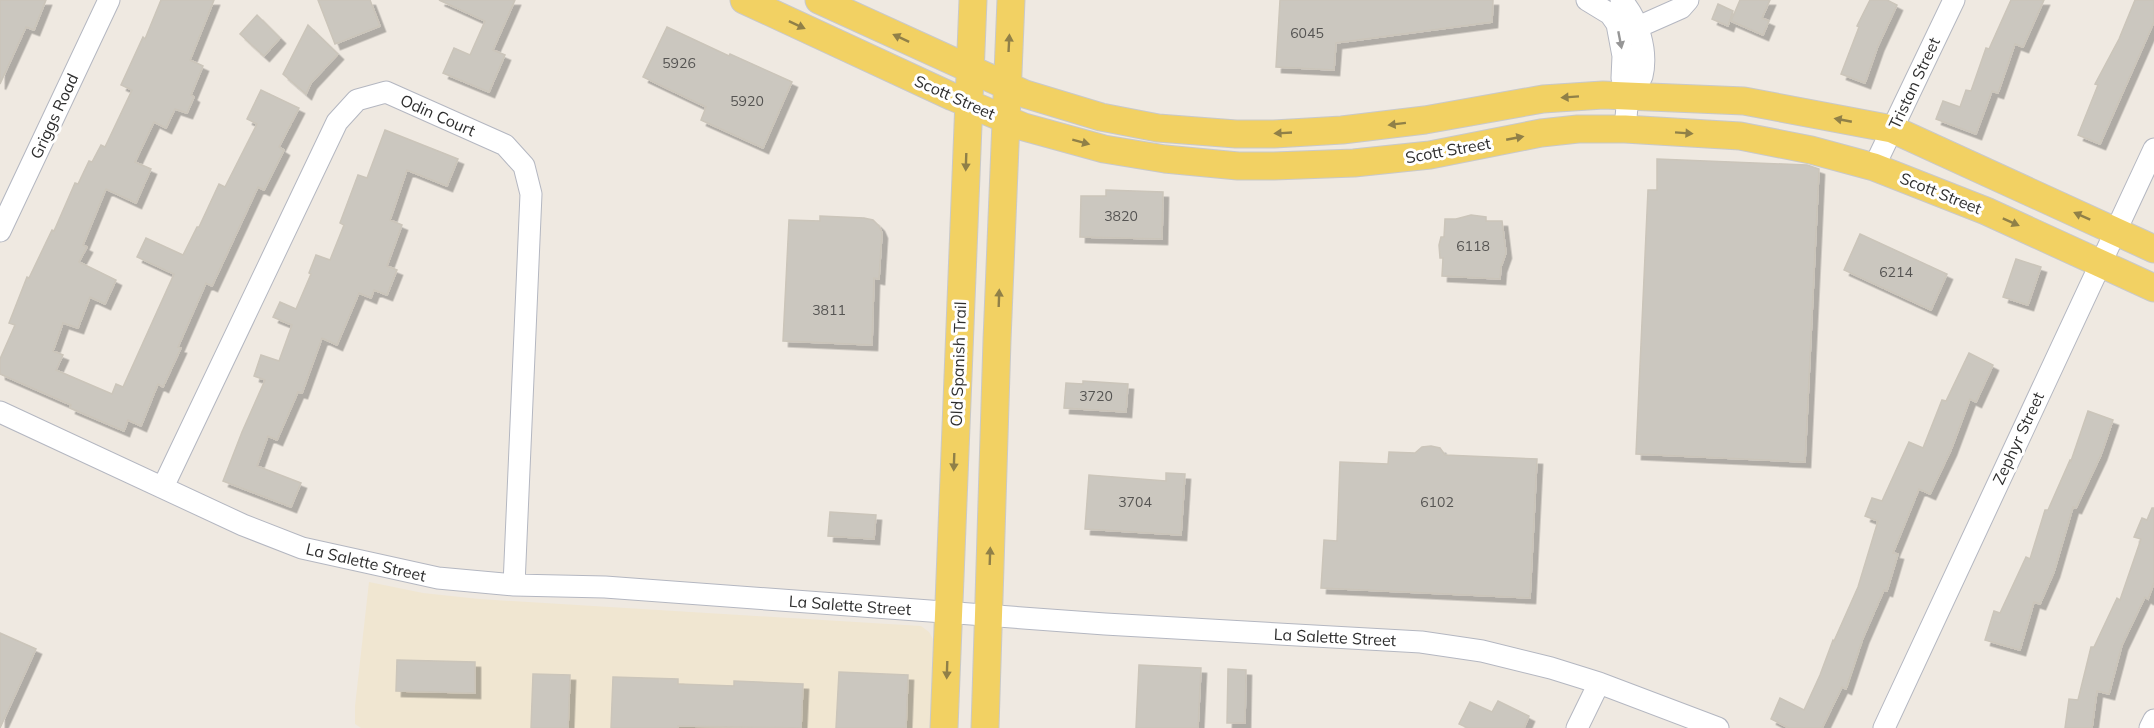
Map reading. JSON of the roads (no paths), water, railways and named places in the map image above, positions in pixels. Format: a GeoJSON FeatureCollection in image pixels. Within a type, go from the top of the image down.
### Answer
{"type":"FeatureCollection","features":[{"type":"Feature","properties":{"kind":"main road","name":"Scott Street"},"geometry":{"type":"LineString","coordinates":[[744,0],[968,104],[1024,127],[1104,149],[1165,159],[1238,166],[1354,163],[1430,155],[1541,133],[1578,129],[1625,129],[1740,136],[1811,150],[1874,166],[1986,211],[2154,288]]}},
{"type":"Feature","properties":{"kind":"main road","name":"Scott Street"},"geometry":{"type":"LineString","coordinates":[[819,0],[970,70],[1058,106],[1158,128],[1246,134],[1341,130],[1425,120],[1543,99],[1628,95],[1744,101],[1892,129],[2154,249]]}},
{"type":"Feature","properties":{"kind":"main road","name":"Old Spanish Trail"},"geometry":{"type":"LineString","coordinates":[[944,728],[973,0]]}},
{"type":"Feature","properties":{"kind":"main road"},"geometry":{"type":"LineString","coordinates":[[985,728],[997,340],[1011,0]]}},
{"type":"Feature","properties":{"kind":"main road"},"geometry":{"type":"LineString","coordinates":[[1341,130],[1354,163]]}},
{"type":"Feature","properties":{"kind":"main road"},"geometry":{"type":"LineString","coordinates":[[959,343],[997,340]]}},
{"type":"Feature","properties":{"kind":"street","name":"Griggs Road"},"geometry":{"type":"LineString","coordinates":[[0,231],[109,0]]}},
{"type":"Feature","properties":{"kind":"street"},"geometry":{"type":"LineString","coordinates":[[1587,0],[1611,14],[1617,24],[1623,56],[1622,78],[1628,95],[1625,129]]}},
{"type":"Feature","properties":{"kind":"street"},"geometry":{"type":"LineString","coordinates":[[1621,0],[1632,13],[1641,40],[1642,77],[1628,95]]}},
{"type":"Feature","properties":{"kind":"street"},"geometry":{"type":"LineString","coordinates":[[1638,27],[1681,8],[1688,0]]}},
{"type":"Feature","properties":{"kind":"street","name":"Tristan Street"},"geometry":{"type":"LineString","coordinates":[[1874,166],[1954,0]]}},
{"type":"Feature","properties":{"kind":"street","name":"Odin Court"},"geometry":{"type":"LineString","coordinates":[[163,488],[337,122],[357,100],[386,92],[505,145],[524,166],[531,194],[514,585]]}},
{"type":"Feature","properties":{"kind":"street","name":"Zephyr Street"},"geometry":{"type":"LineString","coordinates":[[1884,728],[2154,149]]}},
{"type":"Feature","properties":{"kind":"street","name":"La Salette Street"},"geometry":{"type":"LineString","coordinates":[[0,412],[243,525],[302,548],[438,578],[514,585],[605,587],[1105,624],[1421,642],[1482,651],[1551,668],[1599,683],[1718,728]]}},
{"type":"Feature","properties":{"kind":"street"},"geometry":{"type":"LineString","coordinates":[[1578,728],[1599,683]]}},
{"type":"Feature","properties":{"kind":"street"},"geometry":{"type":"LineString","coordinates":[[2150,728],[2154,720]]}}]}
